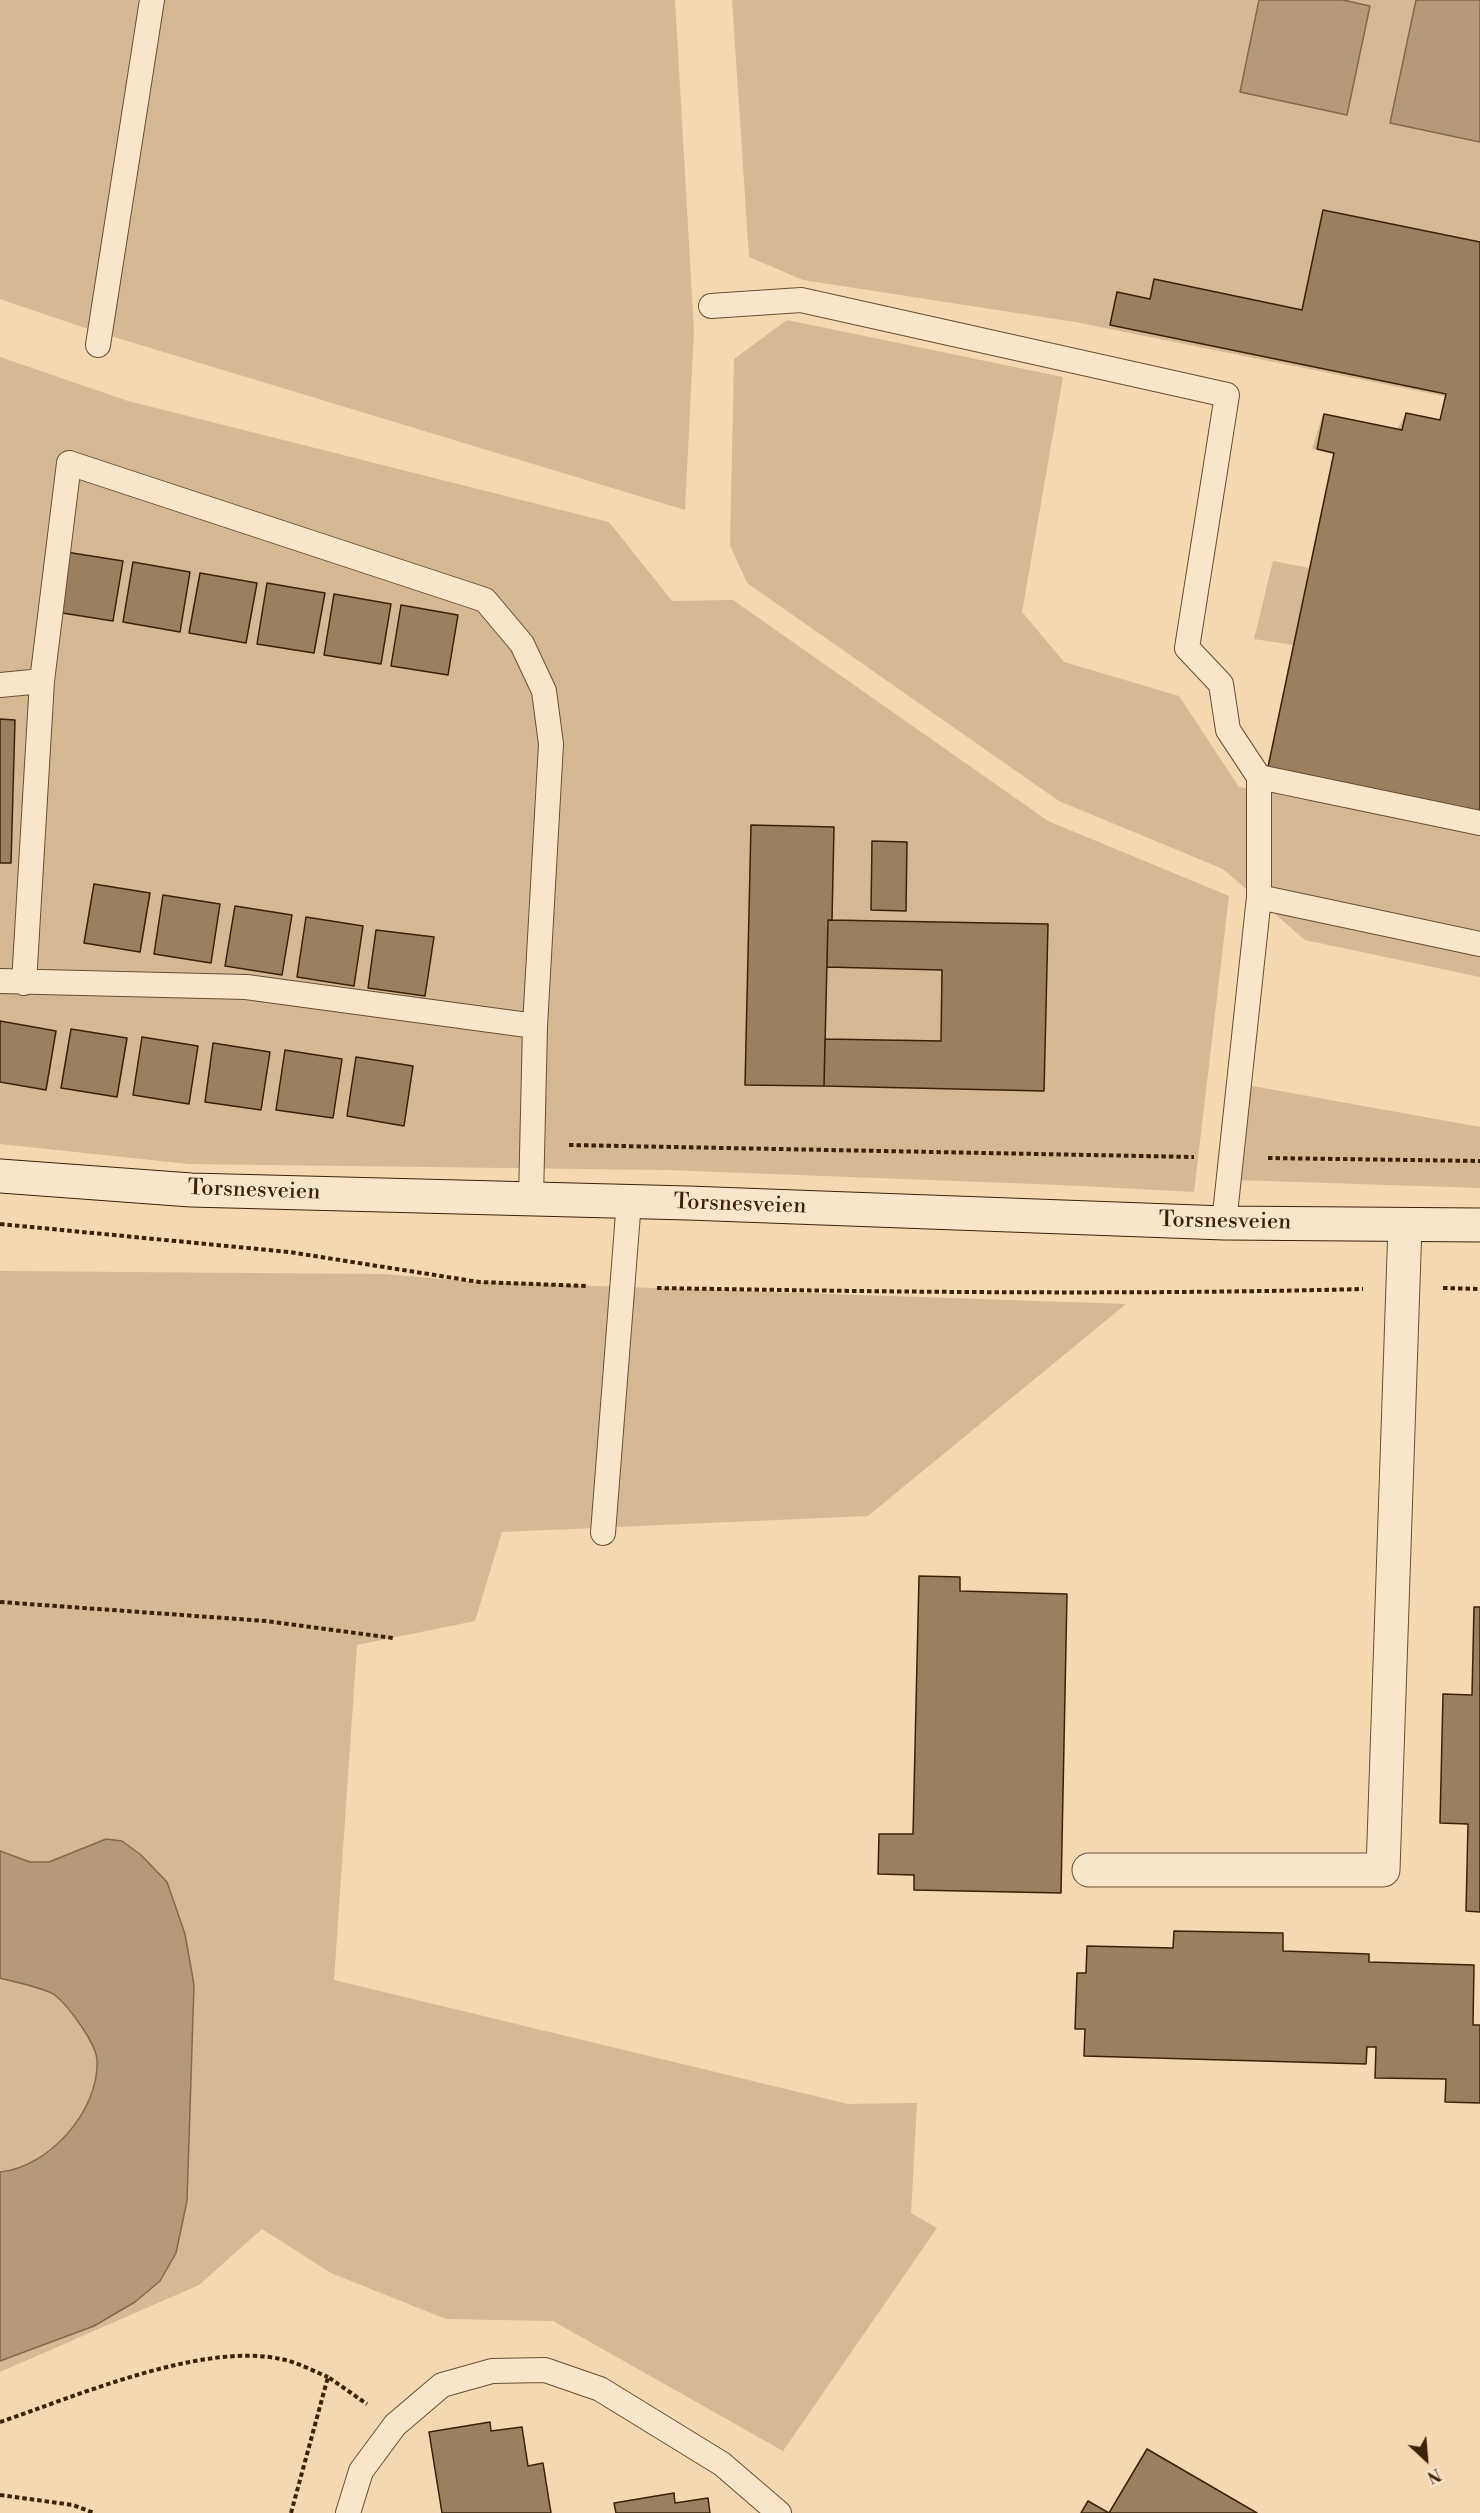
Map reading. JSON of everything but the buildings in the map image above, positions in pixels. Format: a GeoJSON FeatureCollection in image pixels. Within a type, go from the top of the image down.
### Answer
{"type":"FeatureCollection","features":[{"type":"Feature","properties":{"kind":"street","name":"Torsnesveien"},"geometry":{"type":"LineString","coordinates":[[0,1176],[191,1190],[629,1201],[1224,1223],[1480,1225]]}},
{"type":"Feature","properties":{"kind":"street"},"geometry":{"type":"LineString","coordinates":[[1089,1870],[1383,1870],[1405,1226]]}},
{"type":"Feature","properties":{"kind":"lane"},"geometry":{"type":"LineString","coordinates":[[98,345],[152,0]]}},
{"type":"Feature","properties":{"kind":"lane"},"geometry":{"type":"LineString","coordinates":[[711,306],[801,300],[1227,395],[1187,648],[1221,684],[1228,730],[1259,777],[1259,897],[1224,1223]]}},
{"type":"Feature","properties":{"kind":"lane"},"geometry":{"type":"LineString","coordinates":[[24,982],[42,681],[69,463],[485,600],[522,644],[544,691],[551,744],[535,1026],[531,1198]]}},
{"type":"Feature","properties":{"kind":"lane"},"geometry":{"type":"LineString","coordinates":[[0,685],[42,681]]}},
{"type":"Feature","properties":{"kind":"lane"},"geometry":{"type":"LineString","coordinates":[[1259,777],[1480,823]]}},
{"type":"Feature","properties":{"kind":"lane"},"geometry":{"type":"LineString","coordinates":[[1259,897],[1480,944]]}},
{"type":"Feature","properties":{"kind":"lane"},"geometry":{"type":"LineString","coordinates":[[0,981],[246,987],[535,1026]]}},
{"type":"Feature","properties":{"kind":"lane"},"geometry":{"type":"LineString","coordinates":[[603,1533],[629,1201]]}},
{"type":"Feature","properties":{"kind":"lane"},"geometry":{"type":"LineString","coordinates":[[348,2513],[361,2471],[395,2424],[442,2385],[492,2371],[545,2370],[600,2389],[722,2464],[779,2513]]}},
{"type":"Feature","properties":{"kind":"path"},"geometry":{"type":"LineString","coordinates":[[532,1144],[1480,1161]]}},
{"type":"Feature","properties":{"kind":"path"},"geometry":{"type":"LineString","coordinates":[[0,1224],[289,1252],[479,1282],[951,1293],[1229,1293],[1404,1288],[1480,1289]]}},
{"type":"Feature","properties":{"kind":"path"},"geometry":{"type":"LineString","coordinates":[[0,1602],[266,1620],[393,1638]]}},
{"type":"Feature","properties":{"kind":"path"},"geometry":{"type":"LineString","coordinates":[[0,2422],[153,2370],[236,2355],[281,2359],[328,2377],[395,2424]]}},
{"type":"Feature","properties":{"kind":"path"},"geometry":{"type":"LineString","coordinates":[[291,2513],[328,2377]]}},
{"type":"Feature","properties":{"kind":"path"},"geometry":{"type":"LineString","coordinates":[[0,2495],[73,2505],[94,2513]]}},
{"type":"Feature","properties":{"kind":"shaded area"},"geometry":{"type":"Polygon","coordinates":[[[0,0],[675,0],[694,331],[685,510],[91,330],[0,299],[0,0]]]}},
{"type":"Feature","properties":{"kind":"shaded area"},"geometry":{"type":"Polygon","coordinates":[[[732,0],[1480,0],[1480,815],[1271,771],[1293,645],[1254,639],[1273,561],[1309,568],[1334,455],[1312,449],[1323,414],[1397,429],[1406,414],[1469,428],[1478,403],[1075,322],[803,280],[749,257],[732,0]]]}},
{"type":"Feature","properties":{"kind":"shaded area"},"geometry":{"type":"Polygon","coordinates":[[[1259,0],[1343,0],[1370,6],[1347,115],[1240,92],[1259,0]]]}},
{"type":"Feature","properties":{"kind":"shaded area"},"geometry":{"type":"Polygon","coordinates":[[[1416,0],[1480,0],[1480,142],[1390,123],[1416,0]]]}},
{"type":"Feature","properties":{"kind":"shaded area"},"geometry":{"type":"Polygon","coordinates":[[[787,320],[1063,377],[1022,612],[1064,662],[1179,696],[1239,787],[1480,834],[1480,977],[1305,940],[1223,869],[1059,801],[747,583],[730,545],[734,359],[787,320]]]}},
{"type":"Feature","properties":{"kind":"shaded area"},"geometry":{"type":"Polygon","coordinates":[[[0,357],[128,401],[609,522],[672,601],[733,600],[1048,821],[1229,896],[1194,1192],[665,1170],[189,1164],[0,1144],[0,357]]]}},
{"type":"Feature","properties":{"kind":"shaded area"},"geometry":{"type":"Polygon","coordinates":[[[1247,1085],[1480,1127],[1480,1188],[1236,1180],[1247,1085]]]}},
{"type":"Feature","properties":{"kind":"shaded area"},"geometry":{"type":"Polygon","coordinates":[[[0,1271],[383,1274],[479,1282],[1126,1304],[868,1516],[502,1532],[475,1621],[357,1645],[334,1980],[848,2104],[917,2103],[911,2213],[937,2228],[783,2451],[553,2321],[446,2319],[331,2273],[262,2229],[199,2285],[0,2372],[0,1271]]]}},
{"type":"Feature","properties":{"kind":"shaded area"},"geometry":{"type":"Polygon","coordinates":[[[106,1839],[122,1841],[141,1855],[167,1882],[185,1934],[194,1985],[187,2201],[176,2253],[160,2281],[135,2302],[94,2326],[0,2361],[0,2172],[18,2168],[36,2160],[68,2133],[90,2099],[97,2061],[87,2036],[75,2017],[56,1996],[38,1988],[0,1978],[0,1851],[30,1862],[49,1862],[106,1839]]]}}]}
